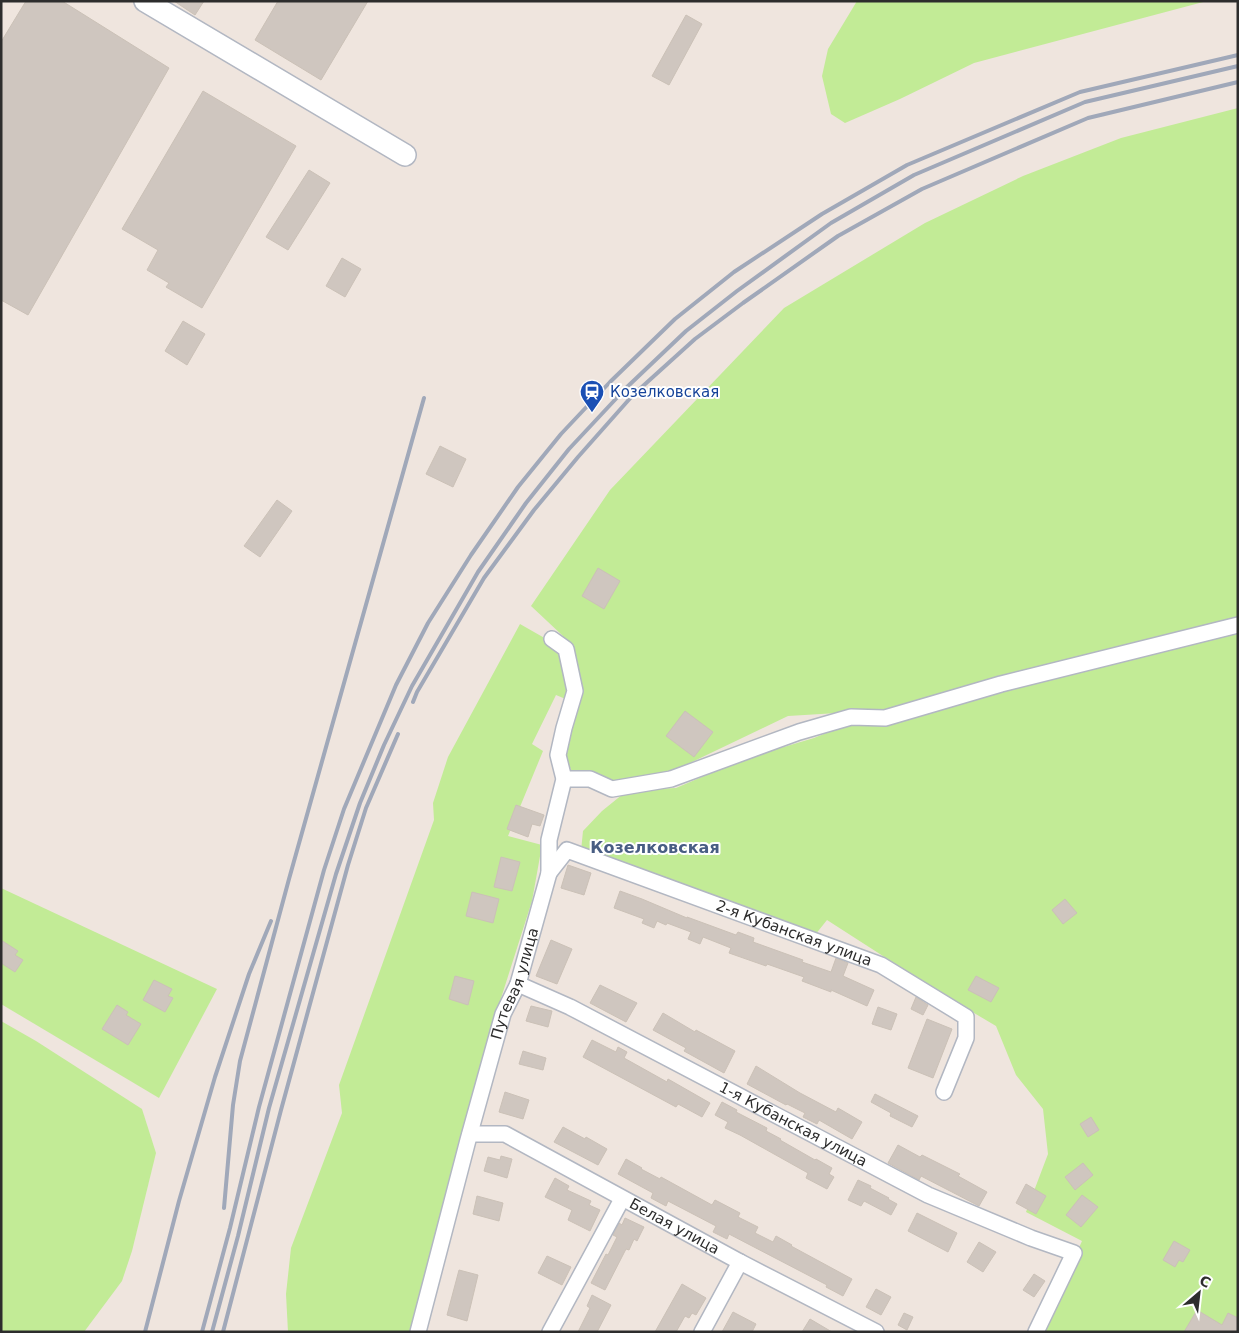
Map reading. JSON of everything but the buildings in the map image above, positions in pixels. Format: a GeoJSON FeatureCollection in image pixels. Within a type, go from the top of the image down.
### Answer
{"type":"FeatureCollection","features":[{"type":"Feature","properties":{"kind":"street"},"geometry":{"type":"LineString","coordinates":[[145,1],[406,155]]}},
{"type":"Feature","properties":{"kind":"street"},"geometry":{"type":"LineString","coordinates":[[564,779],[590,779],[612,789],[671,779],[799,732],[851,717],[885,718],[1001,684],[1238,625]]}},
{"type":"Feature","properties":{"kind":"street","name":"Путевая улица"},"geometry":{"type":"LineString","coordinates":[[418,1332],[503,1014],[518,984],[549,873],[549,840],[564,779],[558,755],[575,691],[566,649],[552,638]]}},
{"type":"Feature","properties":{"kind":"street","name":"2-я Кубанская улица"},"geometry":{"type":"LineString","coordinates":[[549,873],[567,850],[881,965],[966,1017],[966,1038],[944,1092]]}},
{"type":"Feature","properties":{"kind":"street","name":"1-я Кубанская улица"},"geometry":{"type":"LineString","coordinates":[[518,984],[579,1012],[928,1195],[1031,1238],[1074,1253],[1036,1332]]}},
{"type":"Feature","properties":{"kind":"street","name":"Белая улица"},"geometry":{"type":"LineString","coordinates":[[470,1134],[505,1134],[622,1199],[872,1331]]}},
{"type":"Feature","properties":{"kind":"street"},"geometry":{"type":"LineString","coordinates":[[550,1332],[622,1199]]}},
{"type":"Feature","properties":{"kind":"street"},"geometry":{"type":"LineString","coordinates":[[702,1332],[740,1262]]}},
{"type":"Feature","properties":{"kind":"green space"},"geometry":{"type":"Polygon","coordinates":[[[857,1],[1207,1],[974,63],[845,123],[831,114],[822,76],[828,49],[857,1]]]}},
{"type":"Feature","properties":{"kind":"green space"},"geometry":{"type":"Polygon","coordinates":[[[1238,108],[1238,619],[887,710],[788,716],[667,774],[614,782],[571,770],[564,754],[581,683],[563,636],[531,606],[610,490],[784,308],[925,223],[1023,176],[1121,138],[1238,108]]]}},
{"type":"Feature","properties":{"kind":"green space"},"geometry":{"type":"Polygon","coordinates":[[[520,624],[555,644],[566,668],[568,700],[556,695],[532,744],[543,751],[508,836],[542,845],[532,901],[496,1014],[411,1332],[288,1332],[286,1294],[291,1248],[342,1113],[339,1085],[434,820],[433,803],[448,757],[520,624]]]}},
{"type":"Feature","properties":{"kind":"green space"},"geometry":{"type":"Polygon","coordinates":[[[1238,633],[1238,1332],[1041,1332],[1082,1241],[1026,1212],[1048,1154],[1043,1109],[1016,1075],[996,1026],[942,994],[827,920],[815,935],[581,851],[583,831],[602,811],[623,794],[651,789],[676,788],[744,759],[814,738],[858,720],[886,726],[1011,688],[1238,633]]]}},
{"type":"Feature","properties":{"kind":"green space"},"geometry":{"type":"Polygon","coordinates":[[[1,888],[217,989],[159,1098],[1,1004],[1,888]]]}},
{"type":"Feature","properties":{"kind":"green space"},"geometry":{"type":"Polygon","coordinates":[[[1,1021],[36,1041],[142,1109],[156,1153],[132,1251],[122,1281],[84,1332],[1,1332],[1,1021]]]}},
{"type":"Feature","properties":{"kind":"railway"},"geometry":{"type":"LineString","coordinates":[[202,1332],[230,1228],[259,1107],[324,870],[344,809],[396,685],[428,623],[471,555],[518,487],[561,434],[610,382],[675,319],[734,272],[822,214],[907,165],[1080,92],[1238,55]]}},
{"type":"Feature","properties":{"kind":"railway"},"geometry":{"type":"LineString","coordinates":[[212,1332],[238,1236],[269,1108],[336,874],[360,803],[384,745],[412,686],[478,572],[526,503],[569,449],[626,388],[686,331],[737,291],[831,223],[914,175],[1085,102],[1238,66]]}},
{"type":"Feature","properties":{"kind":"railway"},"geometry":{"type":"LineString","coordinates":[[413,702],[484,578],[534,510],[633,395],[695,339],[838,236],[922,189],[1088,118],[1238,82]]}},
{"type":"Feature","properties":{"kind":"railway"},"geometry":{"type":"LineString","coordinates":[[224,1208],[233,1105],[240,1061],[424,398]]}},
{"type":"Feature","properties":{"kind":"railway"},"geometry":{"type":"LineString","coordinates":[[223,1332],[348,865],[366,808],[398,734]]}},
{"type":"Feature","properties":{"kind":"railway"},"geometry":{"type":"LineString","coordinates":[[145,1332],[179,1201],[215,1077],[249,974],[271,921]]}},
{"type":"Feature","properties":{"kind":"place","name":"Козелковская"},"geometry":{"type":"Point","coordinates":[592,413]}},
{"type":"Feature","properties":{"kind":"district","name":"Козелковская"},"geometry":{"type":"Point","coordinates":[655,847]}}]}
